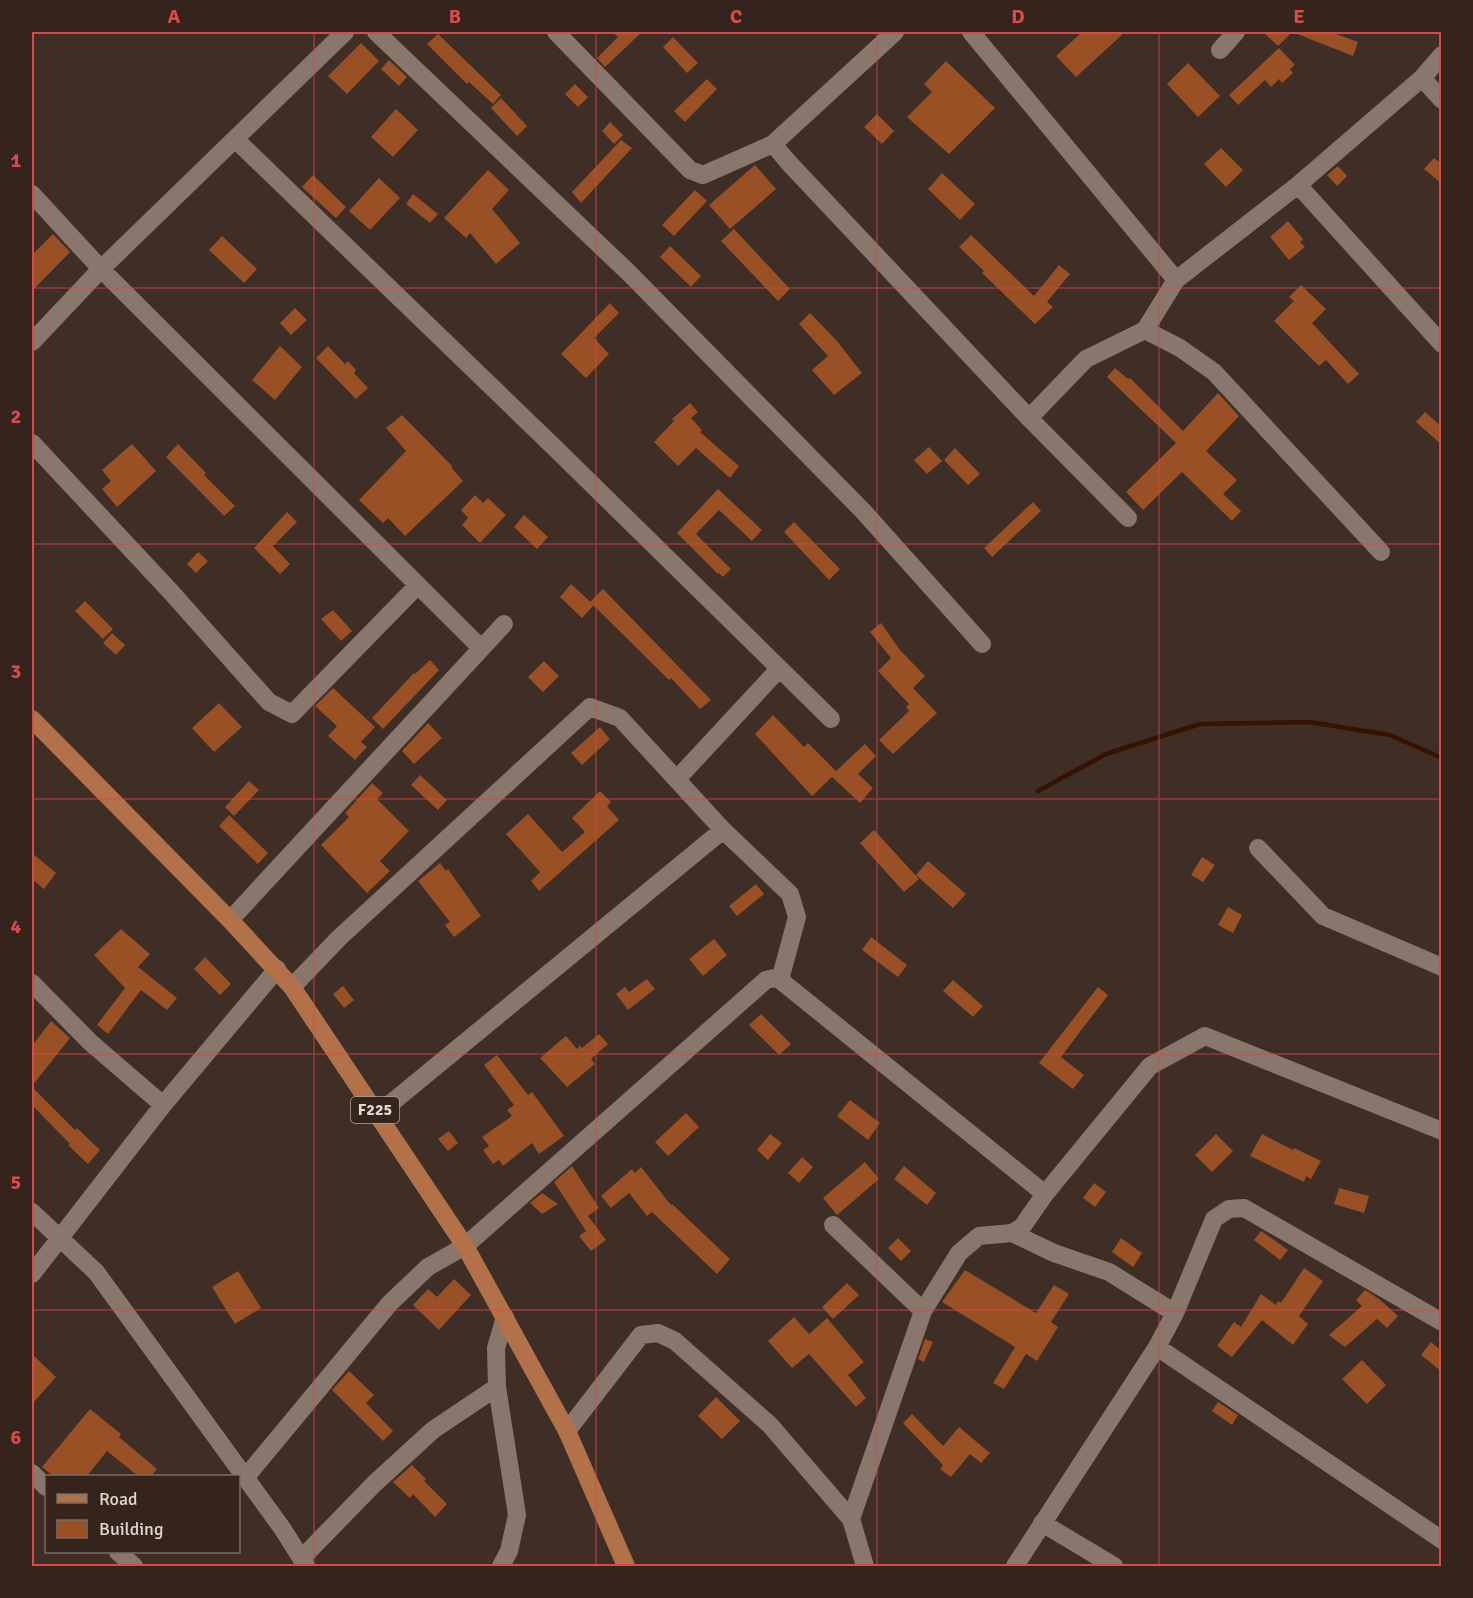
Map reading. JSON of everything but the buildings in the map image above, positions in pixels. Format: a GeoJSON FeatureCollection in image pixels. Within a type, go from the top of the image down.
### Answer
{"type":"FeatureCollection","features":[{"type":"Feature","properties":{"kind":"main road","name":"F225"},"geometry":{"type":"LineString","coordinates":[[32,718],[230,920],[292,987],[465,1246],[567,1431],[626,1566]]}},
{"type":"Feature","properties":{"kind":"street"},"geometry":{"type":"LineString","coordinates":[[32,342],[101,269],[345,32]]}},
{"type":"Feature","properties":{"kind":"street"},"geometry":{"type":"LineString","coordinates":[[376,32],[630,274],[863,511],[982,644]]}},
{"type":"Feature","properties":{"kind":"street"},"geometry":{"type":"LineString","coordinates":[[556,32],[690,170],[703,175],[773,144],[895,32]]}},
{"type":"Feature","properties":{"kind":"street"},"geometry":{"type":"LineString","coordinates":[[971,32],[1176,280]]}},
{"type":"Feature","properties":{"kind":"street"},"geometry":{"type":"LineString","coordinates":[[1220,50],[1236,32]]}},
{"type":"Feature","properties":{"kind":"street"},"geometry":{"type":"LineString","coordinates":[[1029,418],[1086,359],[1145,330],[1176,280],[1298,185],[1422,78],[1442,55]]}},
{"type":"Feature","properties":{"kind":"street"},"geometry":{"type":"LineString","coordinates":[[1422,78],[1442,100]]}},
{"type":"Feature","properties":{"kind":"street"},"geometry":{"type":"LineString","coordinates":[[235,139],[831,719]]}},
{"type":"Feature","properties":{"kind":"street"},"geometry":{"type":"LineString","coordinates":[[773,144],[1029,418],[1128,518]]}},
{"type":"Feature","properties":{"kind":"street"},"geometry":{"type":"LineString","coordinates":[[1298,185],[1442,344]]}},
{"type":"Feature","properties":{"kind":"street"},"geometry":{"type":"LineString","coordinates":[[32,194],[101,269],[481,648]]}},
{"type":"Feature","properties":{"kind":"street"},"geometry":{"type":"LineString","coordinates":[[1145,330],[1180,348],[1214,372],[1381,552]]}},
{"type":"Feature","properties":{"kind":"street"},"geometry":{"type":"LineString","coordinates":[[32,443],[171,592],[269,702],[292,714],[418,585]]}},
{"type":"Feature","properties":{"kind":"street"},"geometry":{"type":"LineString","coordinates":[[230,920],[504,624]]}},
{"type":"Feature","properties":{"kind":"street"},"geometry":{"type":"LineString","coordinates":[[677,779],[779,669]]}},
{"type":"Feature","properties":{"kind":"street"},"geometry":{"type":"LineString","coordinates":[[292,987],[339,938],[590,707],[620,718],[723,830],[790,894],[797,917],[780,980]]}},
{"type":"Feature","properties":{"kind":"street"},"geometry":{"type":"LineString","coordinates":[[378,1114],[723,830]]}},
{"type":"Feature","properties":{"kind":"street"},"geometry":{"type":"LineString","coordinates":[[1258,848],[1323,916],[1442,967]]}},
{"type":"Feature","properties":{"kind":"street"},"geometry":{"type":"LineString","coordinates":[[32,1274],[163,1105],[277,969]]}},
{"type":"Feature","properties":{"kind":"street"},"geometry":{"type":"LineString","coordinates":[[245,1478],[390,1302],[428,1268],[465,1246],[766,980],[774,978],[780,980],[1045,1194]]}},
{"type":"Feature","properties":{"kind":"street"},"geometry":{"type":"LineString","coordinates":[[32,983],[90,1042],[163,1105]]}},
{"type":"Feature","properties":{"kind":"street"},"geometry":{"type":"LineString","coordinates":[[851,1519],[922,1311],[959,1252],[979,1236],[1012,1233],[1022,1227],[1045,1194],[1150,1066],[1205,1036],[1442,1131]]}},
{"type":"Feature","properties":{"kind":"street"},"geometry":{"type":"LineString","coordinates":[[1015,1566],[1157,1347],[1214,1219],[1229,1209],[1244,1208],[1442,1322]]}},
{"type":"Feature","properties":{"kind":"street"},"geometry":{"type":"LineString","coordinates":[[32,1212],[96,1272],[282,1528],[304,1562],[375,1483],[433,1430],[497,1387]]}},
{"type":"Feature","properties":{"kind":"street"},"geometry":{"type":"LineString","coordinates":[[833,1225],[922,1311]]}},
{"type":"Feature","properties":{"kind":"street"},"geometry":{"type":"LineString","coordinates":[[1012,1233],[1054,1253],[1109,1272],[1174,1313]]}},
{"type":"Feature","properties":{"kind":"street"},"geometry":{"type":"LineString","coordinates":[[501,1566],[509,1551],[517,1515],[497,1387],[496,1348],[505,1317]]}},
{"type":"Feature","properties":{"kind":"street"},"geometry":{"type":"LineString","coordinates":[[567,1431],[641,1335],[658,1334],[675,1341],[770,1425],[851,1519],[865,1566]]}},
{"type":"Feature","properties":{"kind":"street"},"geometry":{"type":"LineString","coordinates":[[1157,1347],[1442,1540]]}},
{"type":"Feature","properties":{"kind":"street"},"geometry":{"type":"LineString","coordinates":[[32,1473],[45,1486]]}},
{"type":"Feature","properties":{"kind":"street"},"geometry":{"type":"LineString","coordinates":[[1042,1523],[1114,1566]]}},
{"type":"Feature","properties":{"kind":"street"},"geometry":{"type":"LineString","coordinates":[[120,1553],[134,1566]]}},
{"type":"Feature","properties":{"kind":"waterway"},"geometry":{"type":"LineString","coordinates":[[1038,791],[1106,754],[1200,724],[1309,722],[1390,735],[1442,758]]}}]}
